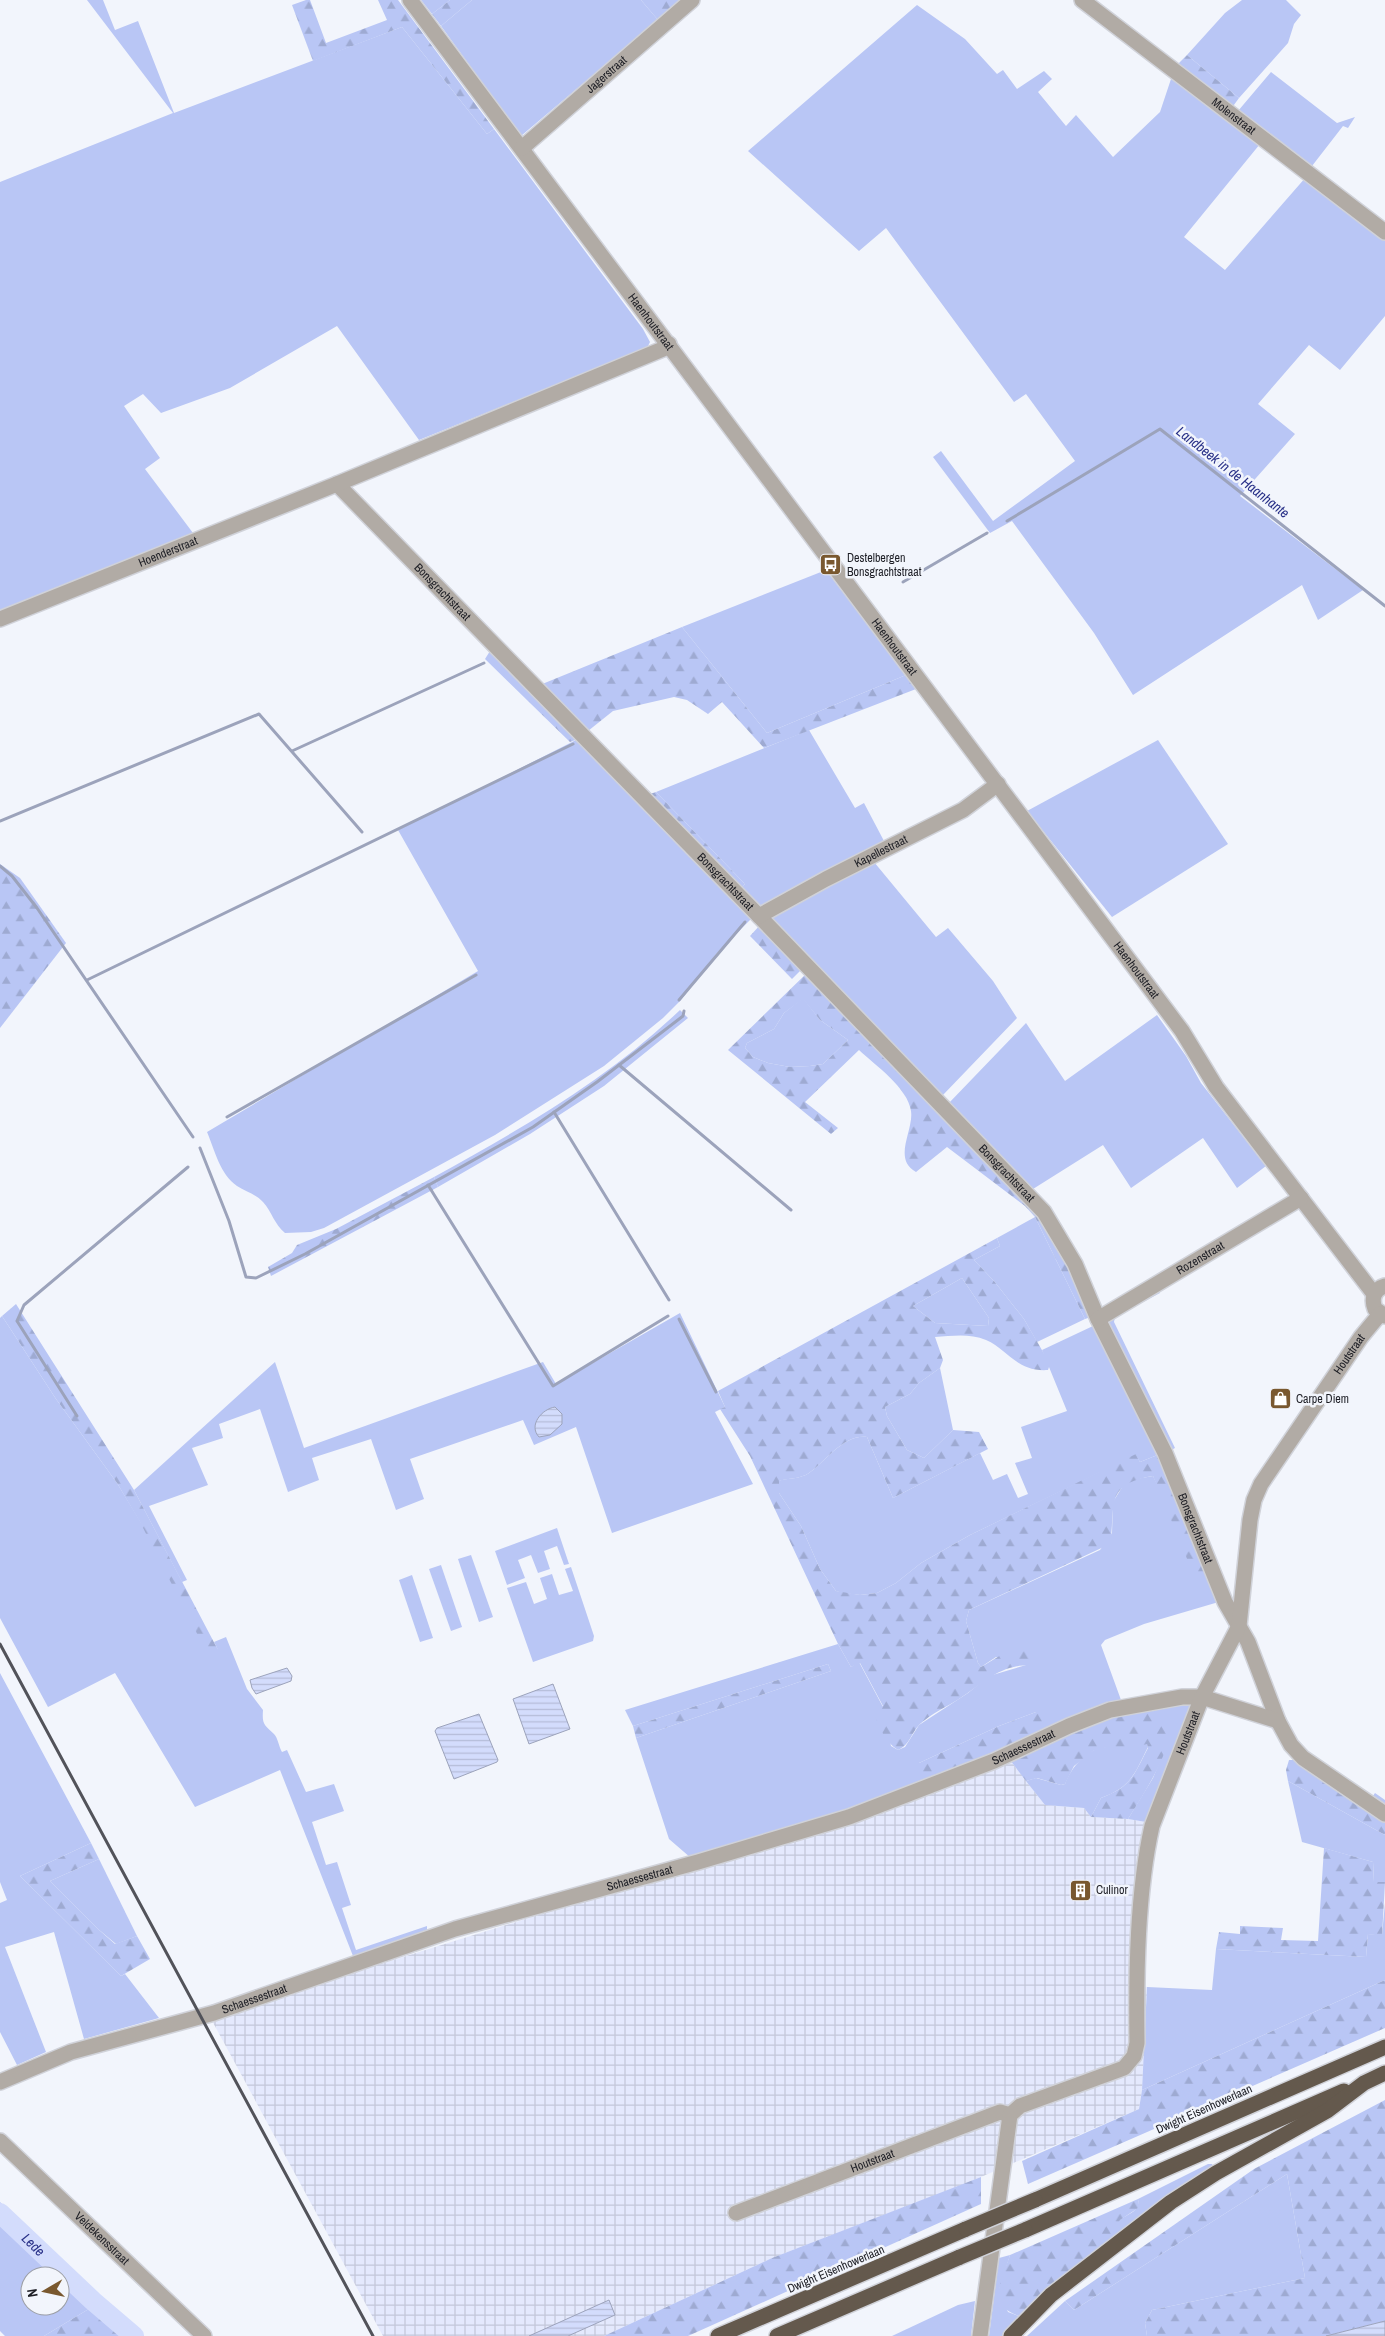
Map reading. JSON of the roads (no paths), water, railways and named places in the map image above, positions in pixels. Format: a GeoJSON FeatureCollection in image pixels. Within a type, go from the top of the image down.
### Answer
{"type":"FeatureCollection","features":[{"type":"Feature","properties":{"kind":"highway","name":"Dwight Eisenhowerlaan"},"geometry":{"type":"LineString","coordinates":[[718,2336],[1385,2047]]}},
{"type":"Feature","properties":{"kind":"highway"},"geometry":{"type":"LineString","coordinates":[[777,2336],[1385,2073]]}},
{"type":"Feature","properties":{"kind":"highway"},"geometry":{"type":"LineString","coordinates":[[1011,2336],[1051,2295],[1171,2202],[1216,2173],[1327,2111],[1364,2083]]}},
{"type":"Feature","properties":{"kind":"street","name":"Haenhoutstraat"},"geometry":{"type":"LineString","coordinates":[[410,0],[1182,1031],[1212,1081],[1301,1198],[1380,1290]]}},
{"type":"Feature","properties":{"kind":"street","name":"Jagerstraat"},"geometry":{"type":"LineString","coordinates":[[522,148],[692,0]]}},
{"type":"Feature","properties":{"kind":"street","name":"Molenstraat"},"geometry":{"type":"LineString","coordinates":[[1082,0],[1385,232]]}},
{"type":"Feature","properties":{"kind":"street"},"geometry":{"type":"LineString","coordinates":[[337,484],[663,349],[669,344]]}},
{"type":"Feature","properties":{"kind":"street","name":"Hoenderstraat"},"geometry":{"type":"LineString","coordinates":[[0,619],[337,484]]}},
{"type":"Feature","properties":{"kind":"street","name":"Bonsgrachtstraat"},"geometry":{"type":"LineString","coordinates":[[337,484],[760,916],[1044,1212],[1075,1264],[1098,1319],[1165,1453],[1225,1602],[1239,1626]]}},
{"type":"Feature","properties":{"kind":"street","name":"Kapellestraat"},"geometry":{"type":"LineString","coordinates":[[760,916],[826,879],[963,810],[998,784]]}},
{"type":"Feature","properties":{"kind":"street","name":"Rozenstraat"},"geometry":{"type":"LineString","coordinates":[[1098,1319],[1301,1198]]}},
{"type":"Feature","properties":{"kind":"street"},"geometry":{"type":"LineString","coordinates":[[1380,1290],[1374,1305],[1383,1315]]}},
{"type":"Feature","properties":{"kind":"street","name":"Houtstraat"},"geometry":{"type":"LineString","coordinates":[[736,2213],[1000,2112],[1010,2115],[1016,2108],[1025,2104],[1124,2068],[1134,2056],[1137,2044],[1137,1975],[1140,1918],[1148,1843],[1152,1826],[1202,1697],[1239,1626],[1250,1520],[1254,1500],[1261,1484],[1361,1336],[1383,1315]]}},
{"type":"Feature","properties":{"kind":"street"},"geometry":{"type":"LineString","coordinates":[[1239,1626],[1248,1642],[1278,1721],[1291,1745],[1303,1758],[1385,1814]]}},
{"type":"Feature","properties":{"kind":"street","name":"Schaessestraat"},"geometry":{"type":"LineString","coordinates":[[0,2082],[70,2052],[214,2013],[455,1928],[698,1862],[849,1817],[994,1761],[1069,1726],[1110,1710],[1182,1697],[1202,1697],[1278,1721]]}},
{"type":"Feature","properties":{"kind":"street"},"geometry":{"type":"LineString","coordinates":[[980,2336],[1010,2115]]}},
{"type":"Feature","properties":{"kind":"street","name":"Veldekensstraat"},"geometry":{"type":"LineString","coordinates":[[0,2141],[204,2336]]}},
{"type":"Feature","properties":{"kind":"waterway","name":"Landbeek in de Haanhante"},"geometry":{"type":"LineString","coordinates":[[1007,521],[1160,429],[1385,606]]}},
{"type":"Feature","properties":{"kind":"waterway","name":"Landbeek in de Haanhante"},"geometry":{"type":"LineString","coordinates":[[903,582],[987,533]]}},
{"type":"Feature","properties":{"kind":"waterway"},"geometry":{"type":"LineString","coordinates":[[292,751],[484,663]]}},
{"type":"Feature","properties":{"kind":"waterway"},"geometry":{"type":"LineString","coordinates":[[0,821],[259,714],[362,832]]}},
{"type":"Feature","properties":{"kind":"waterway"},"geometry":{"type":"LineString","coordinates":[[87,980],[573,744]]}},
{"type":"Feature","properties":{"kind":"waterway"},"geometry":{"type":"LineString","coordinates":[[0,866],[12,876],[37,908],[193,1137]]}},
{"type":"Feature","properties":{"kind":"waterway"},"geometry":{"type":"LineString","coordinates":[[679,1000],[745,922]]}},
{"type":"Feature","properties":{"kind":"waterway"},"geometry":{"type":"LineString","coordinates":[[227,1117],[476,975]]}},
{"type":"Feature","properties":{"kind":"waterway"},"geometry":{"type":"LineString","coordinates":[[200,1148],[229,1221],[246,1277],[256,1278],[305,1254],[533,1127],[597,1082],[683,1016],[684,1011]]}},
{"type":"Feature","properties":{"kind":"waterway"},"geometry":{"type":"LineString","coordinates":[[619,1065],[791,1210]]}},
{"type":"Feature","properties":{"kind":"waterway"},"geometry":{"type":"LineString","coordinates":[[554,1112],[669,1300]]}},
{"type":"Feature","properties":{"kind":"waterway"},"geometry":{"type":"LineString","coordinates":[[77,1416],[17,1321],[24,1305],[188,1167]]}},
{"type":"Feature","properties":{"kind":"waterway"},"geometry":{"type":"LineString","coordinates":[[428,1185],[553,1386],[668,1316]]}},
{"type":"Feature","properties":{"kind":"waterway"},"geometry":{"type":"LineString","coordinates":[[679,1319],[716,1392]]}},
{"type":"Feature","properties":{"kind":"waterway","name":"Lede"},"geometry":{"type":"LineString","coordinates":[[0,2213],[93,2301],[134,2336]]}},
{"type":"Feature","properties":{"kind":"railway"},"geometry":{"type":"LineString","coordinates":[[0,1644],[373,2336]]}},
{"type":"Feature","properties":{"kind":"place","name":"Destelbergen Bonsgrachtstraat"},"geometry":{"type":"Point","coordinates":[831,565]}},
{"type":"Feature","properties":{"kind":"place","name":"Carpe Diem"},"geometry":{"type":"Point","coordinates":[1280,1399]}},
{"type":"Feature","properties":{"kind":"place","name":"Culinor"},"geometry":{"type":"Point","coordinates":[1080,1890]}}]}
